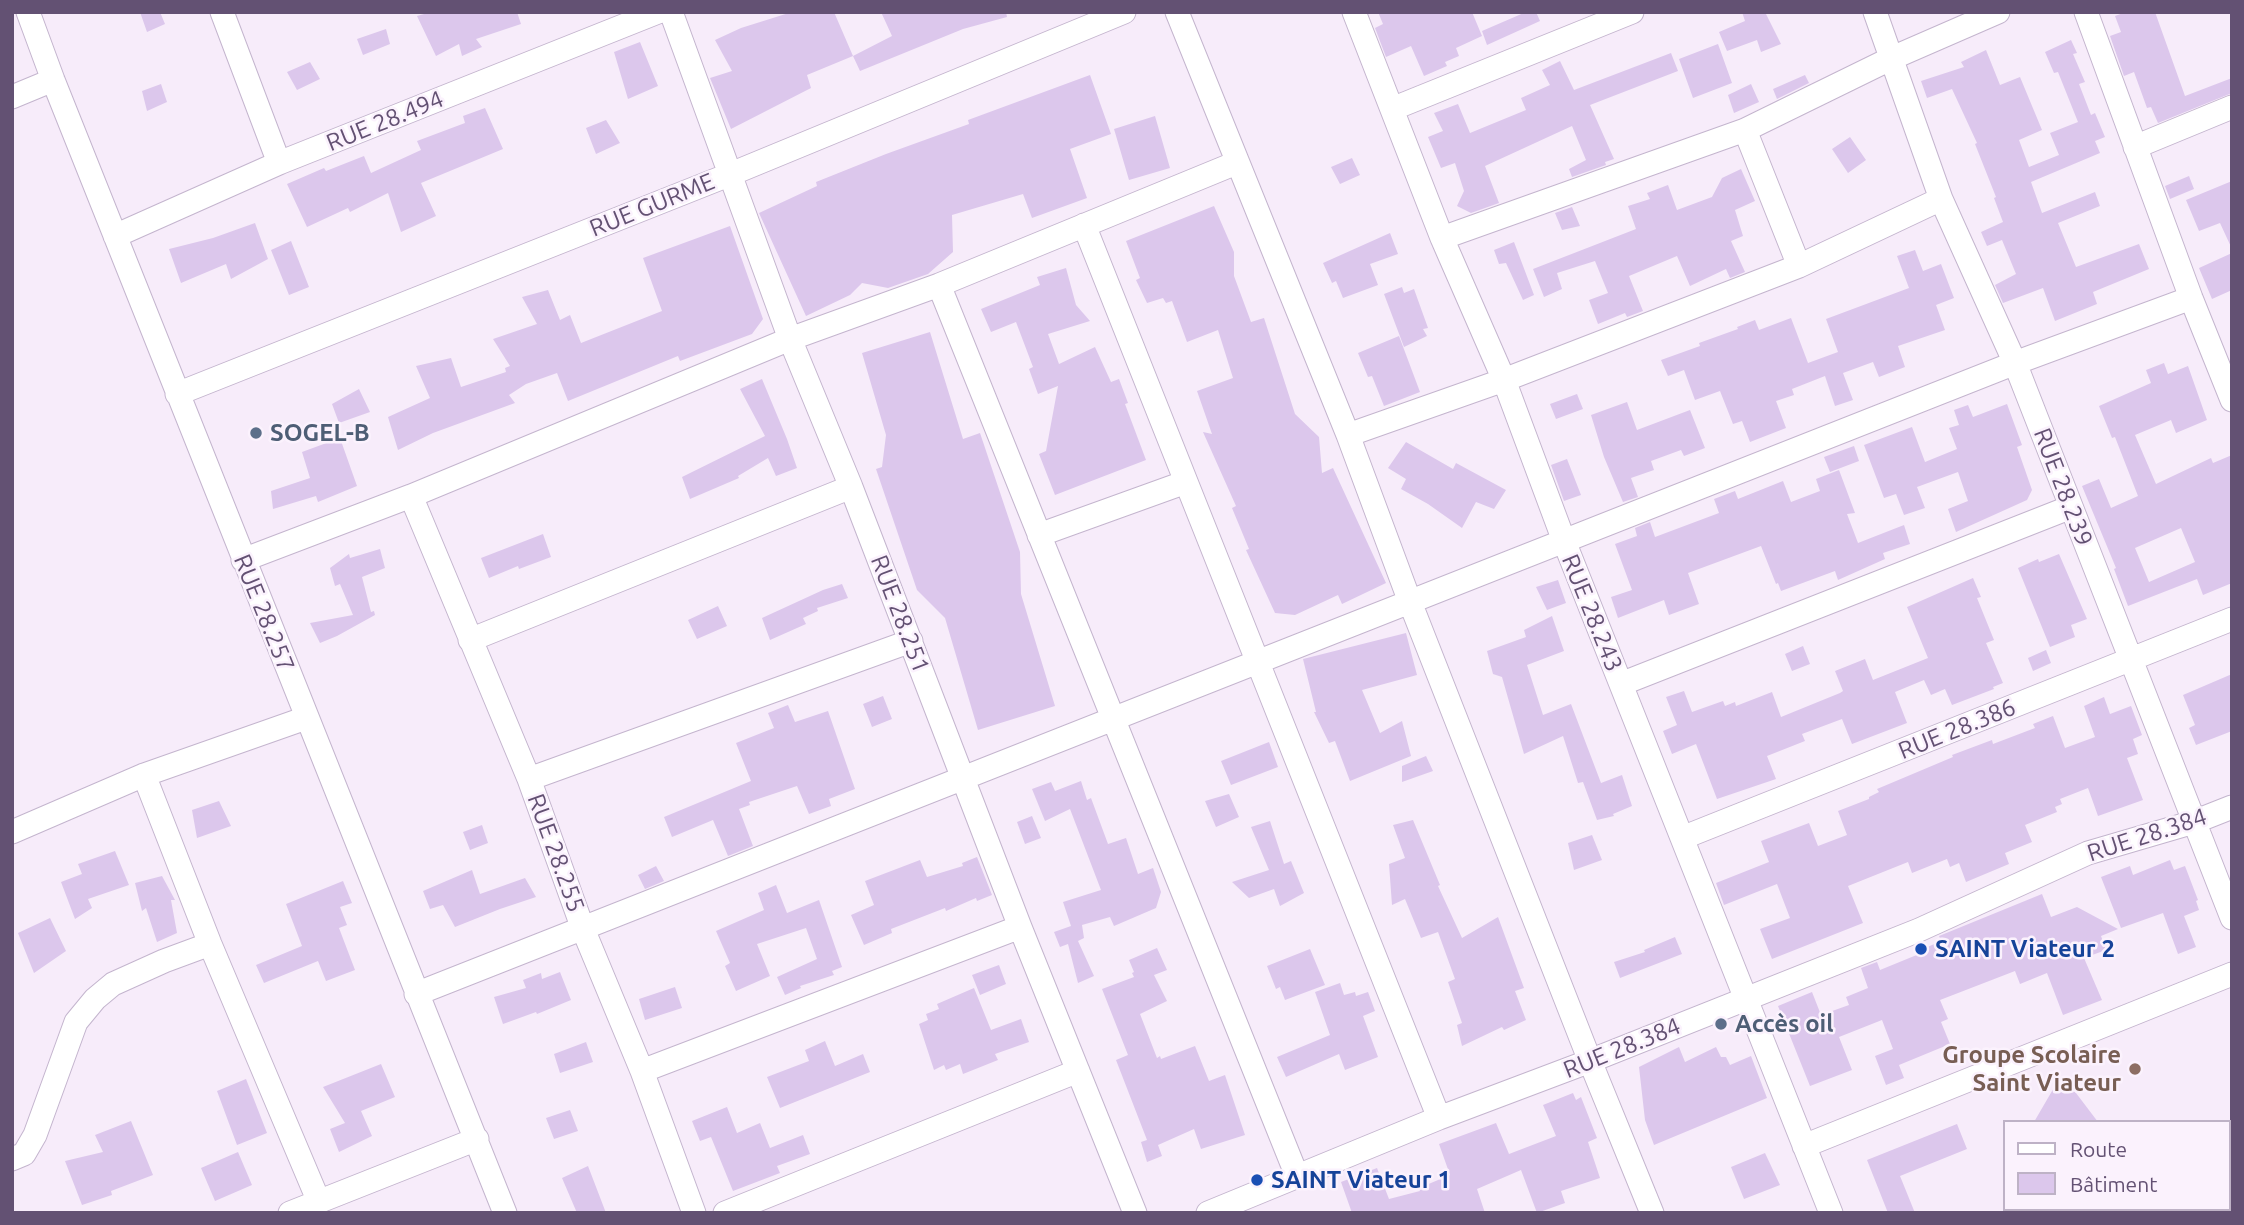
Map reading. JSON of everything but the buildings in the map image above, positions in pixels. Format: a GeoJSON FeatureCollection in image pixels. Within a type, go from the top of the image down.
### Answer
{"type":"FeatureCollection","features":[{"type":"Feature","properties":{"kind":"street","name":"RUE 28.257"},"geometry":{"type":"LineString","coordinates":[[28,12],[177,394],[505,1213]]}},
{"type":"Feature","properties":{"kind":"street","name":"RUE 28.494"},"geometry":{"type":"LineString","coordinates":[[115,236],[279,163],[658,12]]}},
{"type":"Feature","properties":{"kind":"street","name":"RUE 28.251"},"geometry":{"type":"LineString","coordinates":[[671,12],[790,339],[851,487],[1020,927],[1135,1213]]}},
{"type":"Feature","properties":{"kind":"street","name":"RUE GURME"},"geometry":{"type":"LineString","coordinates":[[177,394],[731,174],[1124,12]]}},
{"type":"Feature","properties":{"kind":"street"},"geometry":{"type":"LineString","coordinates":[[1177,12],[1348,435],[1410,602],[1651,1212]]}},
{"type":"Feature","properties":{"kind":"street","name":"RUE 28.243"},"geometry":{"type":"LineString","coordinates":[[1354,12],[1442,238],[1504,380],[1620,684],[1831,1213]]}},
{"type":"Feature","properties":{"kind":"street"},"geometry":{"type":"LineString","coordinates":[[1392,109],[1632,12]]}},
{"type":"Feature","properties":{"kind":"street"},"geometry":{"type":"LineString","coordinates":[[1874,12],[1890,59]]}},
{"type":"Feature","properties":{"kind":"street"},"geometry":{"type":"LineString","coordinates":[[1442,238],[1745,130],[1890,59],[1998,12]]}},
{"type":"Feature","properties":{"kind":"street"},"geometry":{"type":"LineString","coordinates":[[2087,12],[2191,298],[2232,400]]}},
{"type":"Feature","properties":{"kind":"street"},"geometry":{"type":"LineString","coordinates":[[227,14],[279,163]]}},
{"type":"Feature","properties":{"kind":"street","name":"RUE 28.239"},"geometry":{"type":"LineString","coordinates":[[1890,59],[1941,199],[2015,363],[2232,918]]}},
{"type":"Feature","properties":{"kind":"street"},"geometry":{"type":"LineString","coordinates":[[12,97],[53,80]]}},
{"type":"Feature","properties":{"kind":"street"},"geometry":{"type":"LineString","coordinates":[[2135,147],[2232,107]]}},
{"type":"Feature","properties":{"kind":"street"},"geometry":{"type":"LineString","coordinates":[[1745,130],[1799,266]]}},
{"type":"Feature","properties":{"kind":"street"},"geometry":{"type":"LineString","coordinates":[[243,560],[411,496],[790,339],[939,285],[1236,163]]}},
{"type":"Feature","properties":{"kind":"street"},"geometry":{"type":"LineString","coordinates":[[1348,435],[1504,380],[1799,266],[1941,199]]}},
{"type":"Feature","properties":{"kind":"street"},"geometry":{"type":"LineString","coordinates":[[1084,225],[1439,1118]]}},
{"type":"Feature","properties":{"kind":"street"},"geometry":{"type":"LineString","coordinates":[[939,285],[1297,1177]]}},
{"type":"Feature","properties":{"kind":"street"},"geometry":{"type":"LineString","coordinates":[[416,995],[2015,363],[2191,298]]}},
{"type":"Feature","properties":{"kind":"street"},"geometry":{"type":"LineString","coordinates":[[1039,535],[1186,482]]}},
{"type":"Feature","properties":{"kind":"street"},"geometry":{"type":"LineString","coordinates":[[470,640],[851,487]]}},
{"type":"Feature","properties":{"kind":"street","name":"RUE 28.255"},"geometry":{"type":"LineString","coordinates":[[411,496],[529,779],[583,929],[642,1072],[694,1213]]}},
{"type":"Feature","properties":{"kind":"street"},"geometry":{"type":"LineString","coordinates":[[1620,684],[2071,507]]}},
{"type":"Feature","properties":{"kind":"street","name":"RUE 28.386"},"geometry":{"type":"LineString","coordinates":[[1682,838],[2232,619]]}},
{"type":"Feature","properties":{"kind":"street"},"geometry":{"type":"LineString","coordinates":[[529,779],[911,641]]}},
{"type":"Feature","properties":{"kind":"street"},"geometry":{"type":"LineString","coordinates":[[12,832],[144,775],[306,718]]}},
{"type":"Feature","properties":{"kind":"street"},"geometry":{"type":"LineString","coordinates":[[144,775],[210,944],[319,1202]]}},
{"type":"Feature","properties":{"kind":"street","name":"RUE 28.384"},"geometry":{"type":"LineString","coordinates":[[1208,1213],[1439,1118],[1919,930],[2088,853],[2194,822],[2232,807]]}},
{"type":"Feature","properties":{"kind":"street"},"geometry":{"type":"LineString","coordinates":[[642,1072],[1020,927]]}},
{"type":"Feature","properties":{"kind":"street"},"geometry":{"type":"LineString","coordinates":[[12,1159],[24,1154],[35,1135],[76,1021],[95,999],[113,984],[210,944]]}},
{"type":"Feature","properties":{"kind":"street"},"geometry":{"type":"LineString","coordinates":[[1804,1146],[2232,974]]}},
{"type":"Feature","properties":{"kind":"street"},"geometry":{"type":"LineString","coordinates":[[725,1213],[1078,1071]]}},
{"type":"Feature","properties":{"kind":"street"},"geometry":{"type":"LineString","coordinates":[[290,1213],[477,1139]]}},
{"type":"Feature","properties":{"kind":"place","name":"SOGEL-B"},"geometry":{"type":"Point","coordinates":[256,433]}},
{"type":"Feature","properties":{"kind":"place","name":"SAINT Viateur 2"},"geometry":{"type":"Point","coordinates":[1921,949]}},
{"type":"Feature","properties":{"kind":"place","name":"Accès oil"},"geometry":{"type":"Point","coordinates":[1721,1024]}},
{"type":"Feature","properties":{"kind":"place","name":"Groupe Scolaire Saint Viateur"},"geometry":{"type":"Point","coordinates":[2135,1069]}},
{"type":"Feature","properties":{"kind":"place","name":"SAINT Viateur 1"},"geometry":{"type":"Point","coordinates":[1257,1180]}}]}
